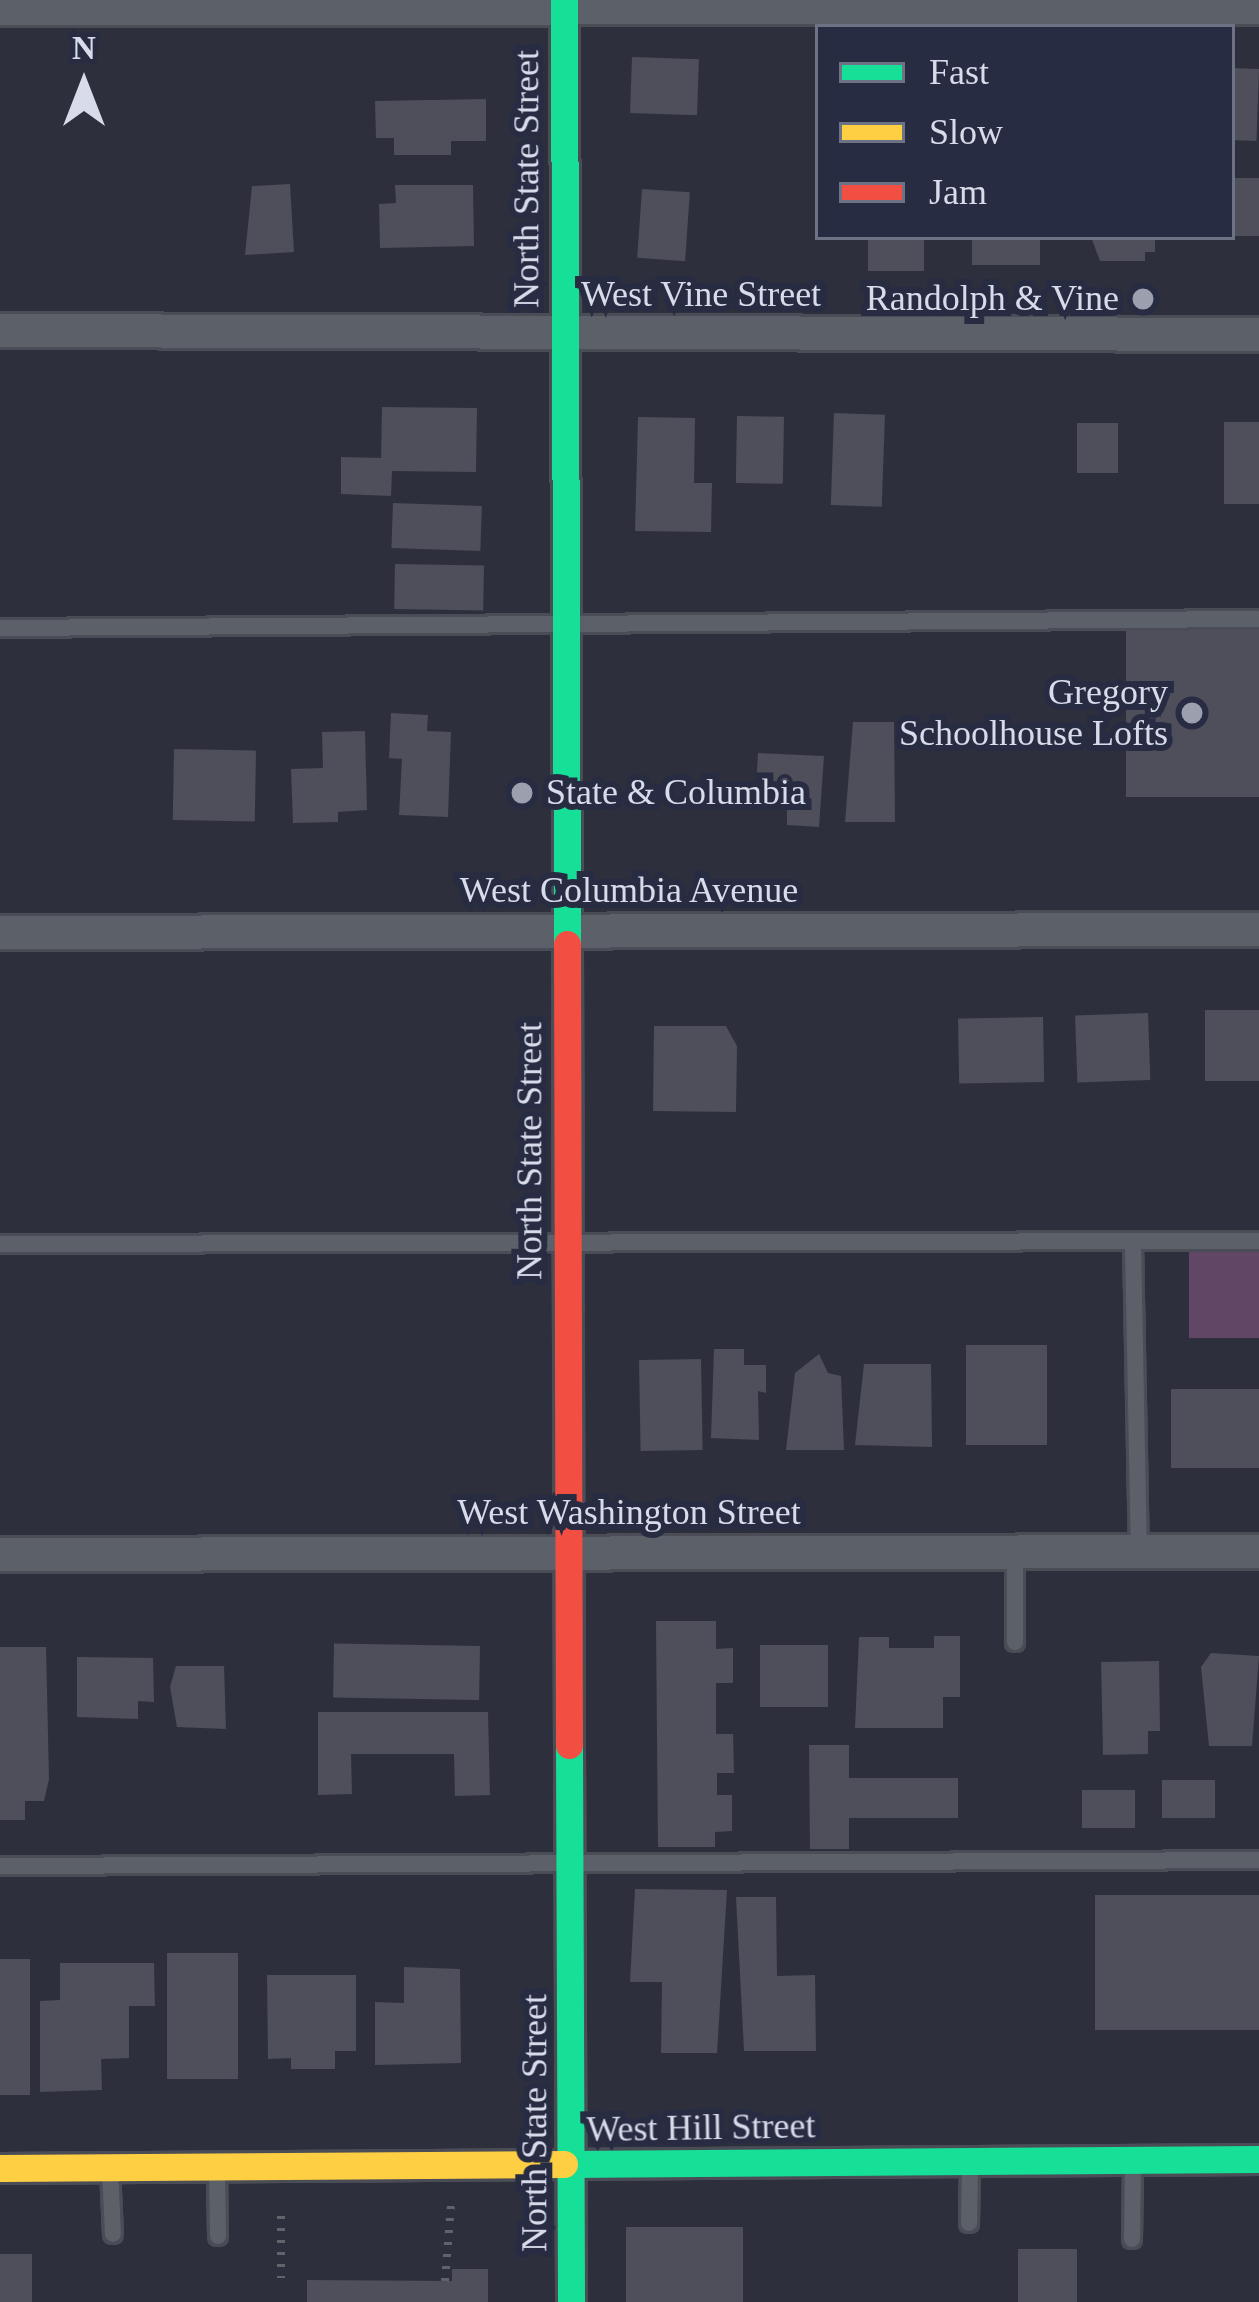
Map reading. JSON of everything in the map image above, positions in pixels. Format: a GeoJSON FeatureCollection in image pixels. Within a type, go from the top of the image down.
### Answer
{"type":"FeatureCollection","features":[{"type":"Feature","properties":{"kind":"main road","name":"North State Street"},"geometry":{"type":"LineString","coordinates":[[564,4],[571,2302]]}},
{"type":"Feature","properties":{"kind":"main road","name":"West Hill Street"},"geometry":{"type":"LineString","coordinates":[[0,2168],[572,2166],[970,2157],[1259,2159]]}},
{"type":"Feature","properties":{"kind":"street"},"geometry":{"type":"LineString","coordinates":[[0,8],[1259,7]]}},
{"type":"Feature","properties":{"kind":"street","name":"West Vine Street"},"geometry":{"type":"LineString","coordinates":[[0,330],[1259,334]]}},
{"type":"Feature","properties":{"kind":"street","name":"West Columbia Avenue"},"geometry":{"type":"LineString","coordinates":[[0,932],[1259,929]]}},
{"type":"Feature","properties":{"kind":"street","name":"West Washington Street"},"geometry":{"type":"LineString","coordinates":[[0,1554],[1259,1551]]}},
{"type":"Feature","properties":{"kind":"lane"},"geometry":{"type":"LineString","coordinates":[[0,628],[1259,619]]}},
{"type":"Feature","properties":{"kind":"lane"},"geometry":{"type":"LineString","coordinates":[[0,1244],[1259,1241]]}},
{"type":"Feature","properties":{"kind":"lane"},"geometry":{"type":"LineString","coordinates":[[1133,1244],[1139,1551]]}},
{"type":"Feature","properties":{"kind":"lane"},"geometry":{"type":"LineString","coordinates":[[1015,1551],[1015,1642]]}},
{"type":"Feature","properties":{"kind":"lane"},"geometry":{"type":"LineString","coordinates":[[0,1866],[1259,1860]]}},
{"type":"Feature","properties":{"kind":"lane"},"geometry":{"type":"LineString","coordinates":[[969,2223],[970,2157]]}},
{"type":"Feature","properties":{"kind":"lane"},"geometry":{"type":"LineString","coordinates":[[1132,2239],[1133,2158]]}},
{"type":"Feature","properties":{"kind":"lane"},"geometry":{"type":"LineString","coordinates":[[110,2168],[113,2234]]}},
{"type":"Feature","properties":{"kind":"lane"},"geometry":{"type":"LineString","coordinates":[[217,2168],[218,2236]]}},
{"type":"Feature","properties":{"kind":"path"},"geometry":{"type":"LineString","coordinates":[[445,2281],[450,2167]]}},
{"type":"Feature","properties":{"kind":"path"},"geometry":{"type":"LineString","coordinates":[[281,2216],[281,2278]]}},
{"type":"Feature","properties":{"kind":"shaded area"},"geometry":{"type":"Polygon","coordinates":[[[1189,1250],[1259,1250],[1259,1338],[1189,1338],[1189,1250]]]}},
{"type":"Feature","properties":{"kind":"building"},"geometry":{"type":"Polygon","coordinates":[[[632,57],[699,59],[697,115],[630,113],[632,57]]]}},
{"type":"Feature","properties":{"kind":"building"},"geometry":{"type":"Polygon","coordinates":[[[1235,68],[1259,69],[1256,141],[1235,140],[1235,68]]]}},
{"type":"Feature","properties":{"kind":"building"},"geometry":{"type":"Polygon","coordinates":[[[486,99],[486,141],[451,141],[451,155],[394,155],[394,138],[376,138],[375,101],[486,99]]]}},
{"type":"Feature","properties":{"kind":"building"},"geometry":{"type":"Polygon","coordinates":[[[1235,178],[1259,178],[1259,236],[1235,236],[1235,178]]]}},
{"type":"Feature","properties":{"kind":"building"},"geometry":{"type":"Polygon","coordinates":[[[290,184],[294,252],[245,255],[252,186],[290,184]]]}},
{"type":"Feature","properties":{"kind":"building"},"geometry":{"type":"Polygon","coordinates":[[[395,185],[473,185],[474,246],[380,248],[379,204],[396,203],[395,185]]]}},
{"type":"Feature","properties":{"kind":"building"},"geometry":{"type":"Polygon","coordinates":[[[642,189],[690,192],[685,261],[637,258],[642,189]]]}},
{"type":"Feature","properties":{"kind":"building"},"geometry":{"type":"Polygon","coordinates":[[[868,240],[924,240],[924,271],[868,271],[868,240]]]}},
{"type":"Feature","properties":{"kind":"building"},"geometry":{"type":"Polygon","coordinates":[[[972,240],[1040,240],[1040,265],[972,265],[972,240]]]}},
{"type":"Feature","properties":{"kind":"building"},"geometry":{"type":"Polygon","coordinates":[[[1092,240],[1155,240],[1155,252],[1145,252],[1145,261],[1100,261],[1092,240]]]}},
{"type":"Feature","properties":{"kind":"building"},"geometry":{"type":"Polygon","coordinates":[[[382,407],[477,408],[476,472],[392,471],[391,496],[341,494],[341,457],[381,458],[382,407]]]}},
{"type":"Feature","properties":{"kind":"building"},"geometry":{"type":"Polygon","coordinates":[[[834,413],[885,415],[882,507],[831,505],[834,413]]]}},
{"type":"Feature","properties":{"kind":"building"},"geometry":{"type":"Polygon","coordinates":[[[737,416],[784,417],[783,484],[736,483],[737,416]]]}},
{"type":"Feature","properties":{"kind":"building"},"geometry":{"type":"Polygon","coordinates":[[[638,417],[695,418],[694,483],[712,483],[711,532],[635,531],[638,417]]]}},
{"type":"Feature","properties":{"kind":"building"},"geometry":{"type":"Polygon","coordinates":[[[1224,422],[1259,422],[1259,504],[1224,504],[1224,422]]]}},
{"type":"Feature","properties":{"kind":"building"},"geometry":{"type":"Polygon","coordinates":[[[1077,423],[1118,423],[1118,473],[1077,473],[1077,423]]]}},
{"type":"Feature","properties":{"kind":"building"},"geometry":{"type":"Polygon","coordinates":[[[393,503],[482,506],[480,551],[391,548],[393,503]]]}},
{"type":"Feature","properties":{"kind":"building"},"geometry":{"type":"Polygon","coordinates":[[[395,564],[484,566],[483,611],[394,609],[395,564]]]}},
{"type":"Feature","properties":{"kind":"building","name":"Gregory Schoolhouse Lofts"},"geometry":{"type":"Polygon","coordinates":[[[1126,628],[1259,628],[1259,797],[1126,797],[1126,628]]]}},
{"type":"Feature","properties":{"kind":"building"},"geometry":{"type":"Polygon","coordinates":[[[391,713],[428,715],[427,731],[451,732],[448,817],[399,815],[402,759],[389,758],[391,713]]]}},
{"type":"Feature","properties":{"kind":"building"},"geometry":{"type":"Polygon","coordinates":[[[853,722],[894,722],[895,822],[845,822],[853,722]]]}},
{"type":"Feature","properties":{"kind":"building"},"geometry":{"type":"Polygon","coordinates":[[[365,731],[367,810],[338,812],[338,822],[293,823],[291,769],[323,768],[322,732],[365,731]]]}},
{"type":"Feature","properties":{"kind":"building"},"geometry":{"type":"Polygon","coordinates":[[[174,749],[256,750],[255,821],[173,820],[174,749]]]}},
{"type":"Feature","properties":{"kind":"building"},"geometry":{"type":"Polygon","coordinates":[[[758,753],[824,756],[819,827],[787,825],[787,810],[755,808],[758,753]]]}},
{"type":"Feature","properties":{"kind":"building"},"geometry":{"type":"Polygon","coordinates":[[[1205,1010],[1259,1010],[1259,1081],[1205,1081],[1205,1010]]]}},
{"type":"Feature","properties":{"kind":"building"},"geometry":{"type":"Polygon","coordinates":[[[1148,1013],[1150,1080],[1077,1083],[1075,1016],[1148,1013]]]}},
{"type":"Feature","properties":{"kind":"building"},"geometry":{"type":"Polygon","coordinates":[[[1043,1017],[1044,1082],[959,1083],[958,1018],[1043,1017]]]}},
{"type":"Feature","properties":{"kind":"building"},"geometry":{"type":"Polygon","coordinates":[[[654,1026],[726,1026],[737,1046],[736,1112],[653,1111],[654,1026]]]}},
{"type":"Feature","properties":{"kind":"building"},"geometry":{"type":"Polygon","coordinates":[[[966,1345],[1047,1345],[1047,1445],[966,1445],[966,1345]]]}},
{"type":"Feature","properties":{"kind":"building"},"geometry":{"type":"Polygon","coordinates":[[[714,1349],[744,1349],[744,1365],[766,1365],[766,1393],[758,1391],[759,1440],[711,1438],[714,1349]]]}},
{"type":"Feature","properties":{"kind":"building"},"geometry":{"type":"Polygon","coordinates":[[[819,1354],[828,1373],[841,1376],[844,1450],[786,1450],[795,1373],[819,1354]]]}},
{"type":"Feature","properties":{"kind":"building"},"geometry":{"type":"Polygon","coordinates":[[[701,1359],[703,1450],[641,1451],[639,1360],[701,1359]]]}},
{"type":"Feature","properties":{"kind":"building"},"geometry":{"type":"Polygon","coordinates":[[[864,1364],[931,1364],[932,1447],[855,1445],[864,1364]]]}},
{"type":"Feature","properties":{"kind":"building"},"geometry":{"type":"Polygon","coordinates":[[[1171,1389],[1259,1389],[1259,1468],[1171,1468],[1171,1389]]]}},
{"type":"Feature","properties":{"kind":"building"},"geometry":{"type":"Polygon","coordinates":[[[656,1621],[716,1621],[716,1649],[733,1648],[733,1683],[716,1683],[716,1734],[733,1734],[734,1773],[717,1773],[717,1795],[732,1795],[732,1831],[715,1832],[715,1847],[658,1847],[656,1621]]]}},
{"type":"Feature","properties":{"kind":"building"},"geometry":{"type":"Polygon","coordinates":[[[934,1636],[960,1636],[960,1697],[943,1697],[943,1728],[855,1728],[859,1637],[889,1637],[889,1648],[934,1648],[934,1636]]]}},
{"type":"Feature","properties":{"kind":"building"},"geometry":{"type":"Polygon","coordinates":[[[334,1643],[480,1646],[479,1700],[333,1697],[334,1643]]]}},
{"type":"Feature","properties":{"kind":"building"},"geometry":{"type":"Polygon","coordinates":[[[760,1645],[828,1645],[828,1707],[760,1707],[760,1645]]]}},
{"type":"Feature","properties":{"kind":"building"},"geometry":{"type":"Polygon","coordinates":[[[0,1647],[46,1647],[49,1779],[44,1801],[25,1801],[25,1820],[0,1820],[0,1647]]]}},
{"type":"Feature","properties":{"kind":"building"},"geometry":{"type":"Polygon","coordinates":[[[1211,1653],[1259,1656],[1252,1746],[1209,1746],[1201,1667],[1211,1653]]]}},
{"type":"Feature","properties":{"kind":"building"},"geometry":{"type":"Polygon","coordinates":[[[77,1657],[153,1658],[154,1702],[138,1701],[138,1719],[77,1717],[77,1657]]]}},
{"type":"Feature","properties":{"kind":"building"},"geometry":{"type":"Polygon","coordinates":[[[1159,1661],[1160,1731],[1148,1731],[1148,1754],[1103,1755],[1101,1662],[1159,1661]]]}},
{"type":"Feature","properties":{"kind":"building"},"geometry":{"type":"Polygon","coordinates":[[[176,1666],[224,1666],[226,1729],[177,1727],[170,1687],[176,1666]]]}},
{"type":"Feature","properties":{"kind":"building"},"geometry":{"type":"Polygon","coordinates":[[[318,1712],[488,1712],[490,1795],[455,1796],[454,1754],[351,1754],[352,1794],[318,1795],[318,1712]]]}},
{"type":"Feature","properties":{"kind":"building"},"geometry":{"type":"Polygon","coordinates":[[[809,1745],[849,1745],[849,1778],[958,1778],[958,1818],[849,1818],[849,1849],[810,1849],[809,1745]]]}},
{"type":"Feature","properties":{"kind":"building"},"geometry":{"type":"Polygon","coordinates":[[[1162,1780],[1215,1780],[1215,1818],[1162,1818],[1162,1780]]]}},
{"type":"Feature","properties":{"kind":"building"},"geometry":{"type":"Polygon","coordinates":[[[1082,1790],[1135,1790],[1135,1828],[1082,1828],[1082,1790]]]}},
{"type":"Feature","properties":{"kind":"building"},"geometry":{"type":"Polygon","coordinates":[[[635,1889],[727,1890],[717,2053],[661,2053],[662,1982],[630,1982],[635,1889]]]}},
{"type":"Feature","properties":{"kind":"building"},"geometry":{"type":"Polygon","coordinates":[[[1095,1895],[1259,1895],[1259,2030],[1095,2030],[1095,1895]]]}},
{"type":"Feature","properties":{"kind":"building"},"geometry":{"type":"Polygon","coordinates":[[[736,1897],[776,1897],[777,1976],[815,1975],[816,2051],[744,2051],[736,1897]]]}},
{"type":"Feature","properties":{"kind":"building"},"geometry":{"type":"Polygon","coordinates":[[[167,1953],[238,1953],[238,2079],[167,2079],[167,1953]]]}},
{"type":"Feature","properties":{"kind":"building"},"geometry":{"type":"Polygon","coordinates":[[[0,1959],[30,1959],[30,2095],[0,2095],[0,1959]]]}},
{"type":"Feature","properties":{"kind":"building"},"geometry":{"type":"Polygon","coordinates":[[[60,1963],[154,1963],[155,2006],[129,2006],[129,2058],[101,2059],[102,2090],[40,2092],[40,2001],[60,2000],[60,1963]]]}},
{"type":"Feature","properties":{"kind":"building"},"geometry":{"type":"Polygon","coordinates":[[[404,1967],[460,1969],[461,2063],[375,2065],[375,2002],[404,2003],[404,1967]]]}},
{"type":"Feature","properties":{"kind":"building"},"geometry":{"type":"Polygon","coordinates":[[[267,1975],[356,1975],[356,2051],[335,2051],[335,2069],[291,2069],[291,2058],[268,2059],[267,1975]]]}},
{"type":"Feature","properties":{"kind":"building"},"geometry":{"type":"Polygon","coordinates":[[[626,2227],[743,2227],[743,2302],[626,2302],[626,2227]]]}},
{"type":"Feature","properties":{"kind":"building"},"geometry":{"type":"Polygon","coordinates":[[[1018,2249],[1077,2249],[1077,2302],[1018,2302],[1018,2249]]]}},
{"type":"Feature","properties":{"kind":"building"},"geometry":{"type":"Polygon","coordinates":[[[0,2254],[32,2254],[32,2302],[0,2302],[0,2254]]]}},
{"type":"Feature","properties":{"kind":"building"},"geometry":{"type":"Polygon","coordinates":[[[452,2269],[488,2269],[488,2302],[307,2302],[307,2280],[452,2281],[452,2269]]]}},
{"type":"Feature","properties":{"kind":"traffic: fast"},"geometry":{"type":"LineString","coordinates":[[564,0],[567,944]]}},
{"type":"Feature","properties":{"kind":"traffic: fast"},"geometry":{"type":"LineString","coordinates":[[569,1745],[571,2302]]}},
{"type":"Feature","properties":{"kind":"traffic: fast"},"geometry":{"type":"LineString","coordinates":[[564,2164],[1259,2159]]}},
{"type":"Feature","properties":{"kind":"traffic: slow"},"geometry":{"type":"LineString","coordinates":[[0,2168],[564,2164]]}},
{"type":"Feature","properties":{"kind":"traffic: jam"},"geometry":{"type":"LineString","coordinates":[[567,944],[569,1745]]}},
{"type":"Feature","properties":{"kind":"place","name":"Randolph & Vine"},"geometry":{"type":"Point","coordinates":[1143,299]}},
{"type":"Feature","properties":{"kind":"place","name":"Gregory Schoolhouse Lofts"},"geometry":{"type":"Point","coordinates":[1192,713]}},
{"type":"Feature","properties":{"kind":"place","name":"State & Columbia"},"geometry":{"type":"Point","coordinates":[522,793]}}]}
